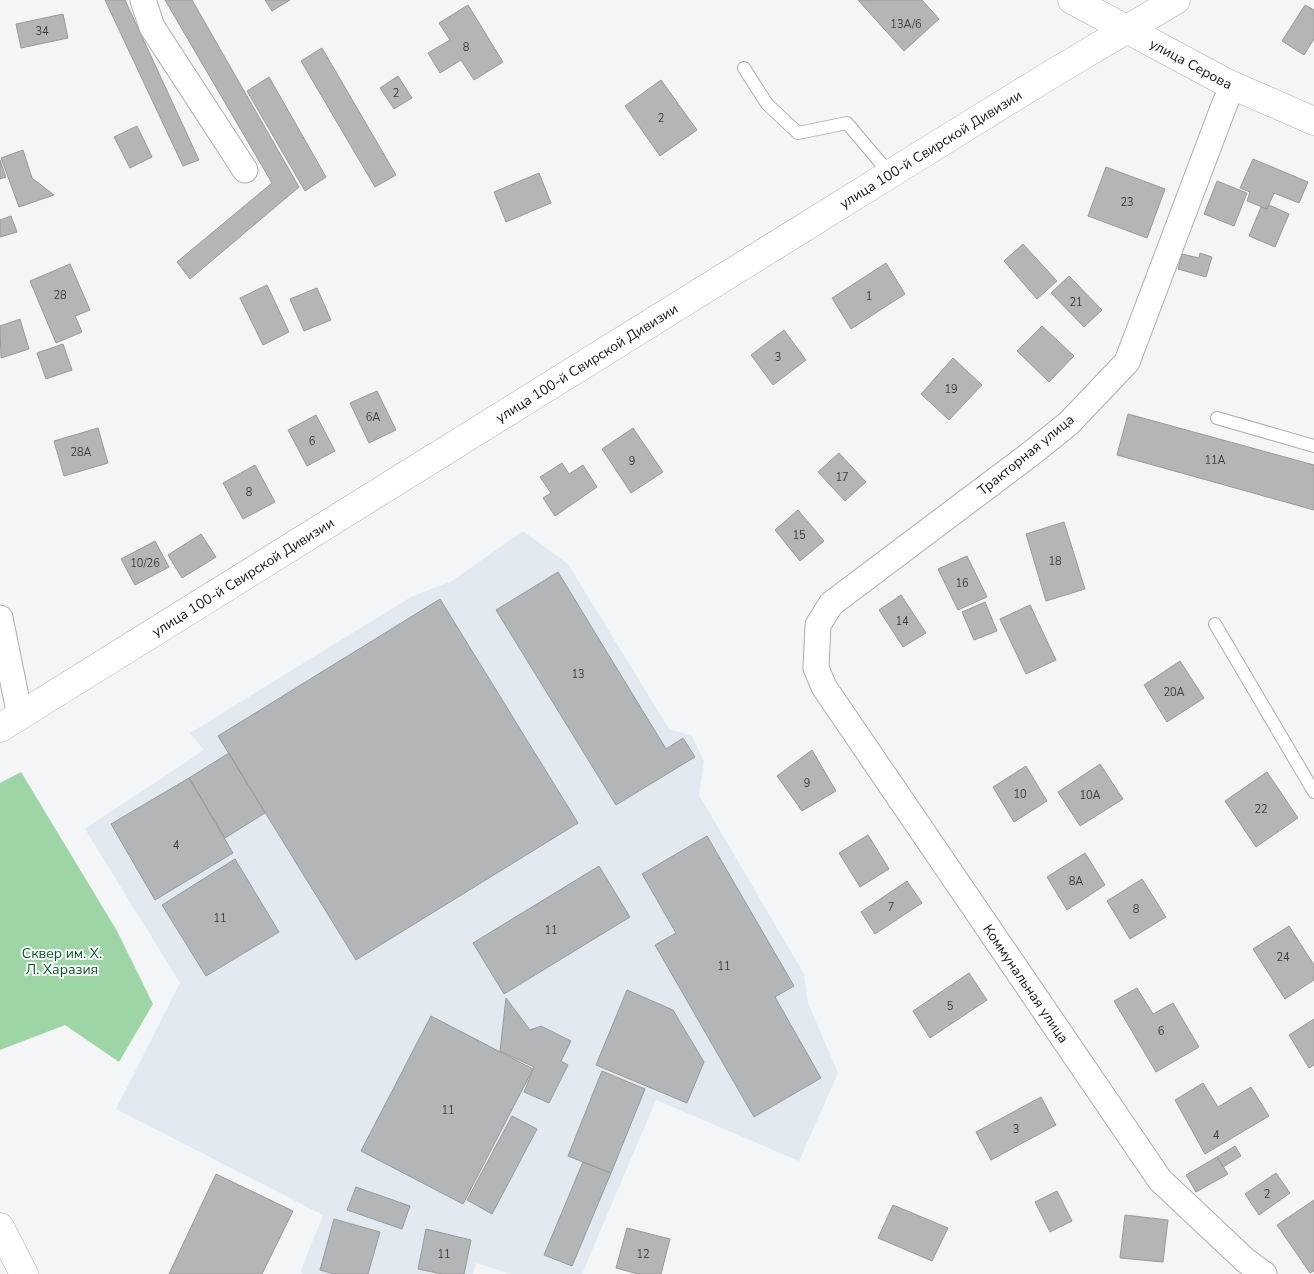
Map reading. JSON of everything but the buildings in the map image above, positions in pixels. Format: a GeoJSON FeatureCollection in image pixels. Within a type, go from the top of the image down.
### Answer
{"type":"FeatureCollection","features":[{"type":"Feature","properties":{"kind":"main road","name":"улица Серова"},"geometry":{"type":"LineString","coordinates":[[1074,0],[1126,30],[1233,86],[1314,121]]}},
{"type":"Feature","properties":{"kind":"main road","name":"улица 100-й Свирской Дивизии"},"geometry":{"type":"LineString","coordinates":[[10,722],[890,174],[1176,0]]}},
{"type":"Feature","properties":{"kind":"main road"},"geometry":{"type":"LineString","coordinates":[[0,1227],[24,1274]]}},
{"type":"Feature","properties":{"kind":"street"},"geometry":{"type":"LineString","coordinates":[[143,0],[152,27],[245,170]]}},
{"type":"Feature","properties":{"kind":"street","name":"Тракторная улица"},"geometry":{"type":"LineString","coordinates":[[816,668],[818,626],[831,604],[1069,423],[1127,362],[1233,86]]}},
{"type":"Feature","properties":{"kind":"street"},"geometry":{"type":"LineString","coordinates":[[0,618],[10,722]]}},
{"type":"Feature","properties":{"kind":"street","name":"Коммунальная улица"},"geometry":{"type":"LineString","coordinates":[[816,668],[824,687],[1160,1180],[1245,1260],[1264,1274]]}},
{"type":"Feature","properties":{"kind":"lane"},"geometry":{"type":"LineString","coordinates":[[744,68],[767,104],[798,133],[847,124],[890,174]]}},
{"type":"Feature","properties":{"kind":"lane"},"geometry":{"type":"LineString","coordinates":[[1217,418],[1314,446]]}},
{"type":"Feature","properties":{"kind":"lane"},"geometry":{"type":"LineString","coordinates":[[1215,624],[1314,792]]}},
{"type":"Feature","properties":{"kind":"shaded area"},"geometry":{"type":"Polygon","coordinates":[[[523,531],[568,564],[669,729],[692,736],[704,761],[699,795],[804,974],[808,1003],[838,1073],[799,1161],[656,1100],[582,1274],[512,1274],[476,1263],[473,1274],[302,1274],[301,1270],[323,1215],[116,1109],[180,983],[85,829],[204,750],[190,733],[411,597],[452,581],[523,531]]]}},
{"type":"Feature","properties":{"kind":"green space","name":"Сквер им. Х. Л. Харазия"},"geometry":{"type":"Polygon","coordinates":[[[21,772],[117,931],[153,1004],[119,1062],[65,1025],[0,1050],[0,783],[21,772]]]}}]}
